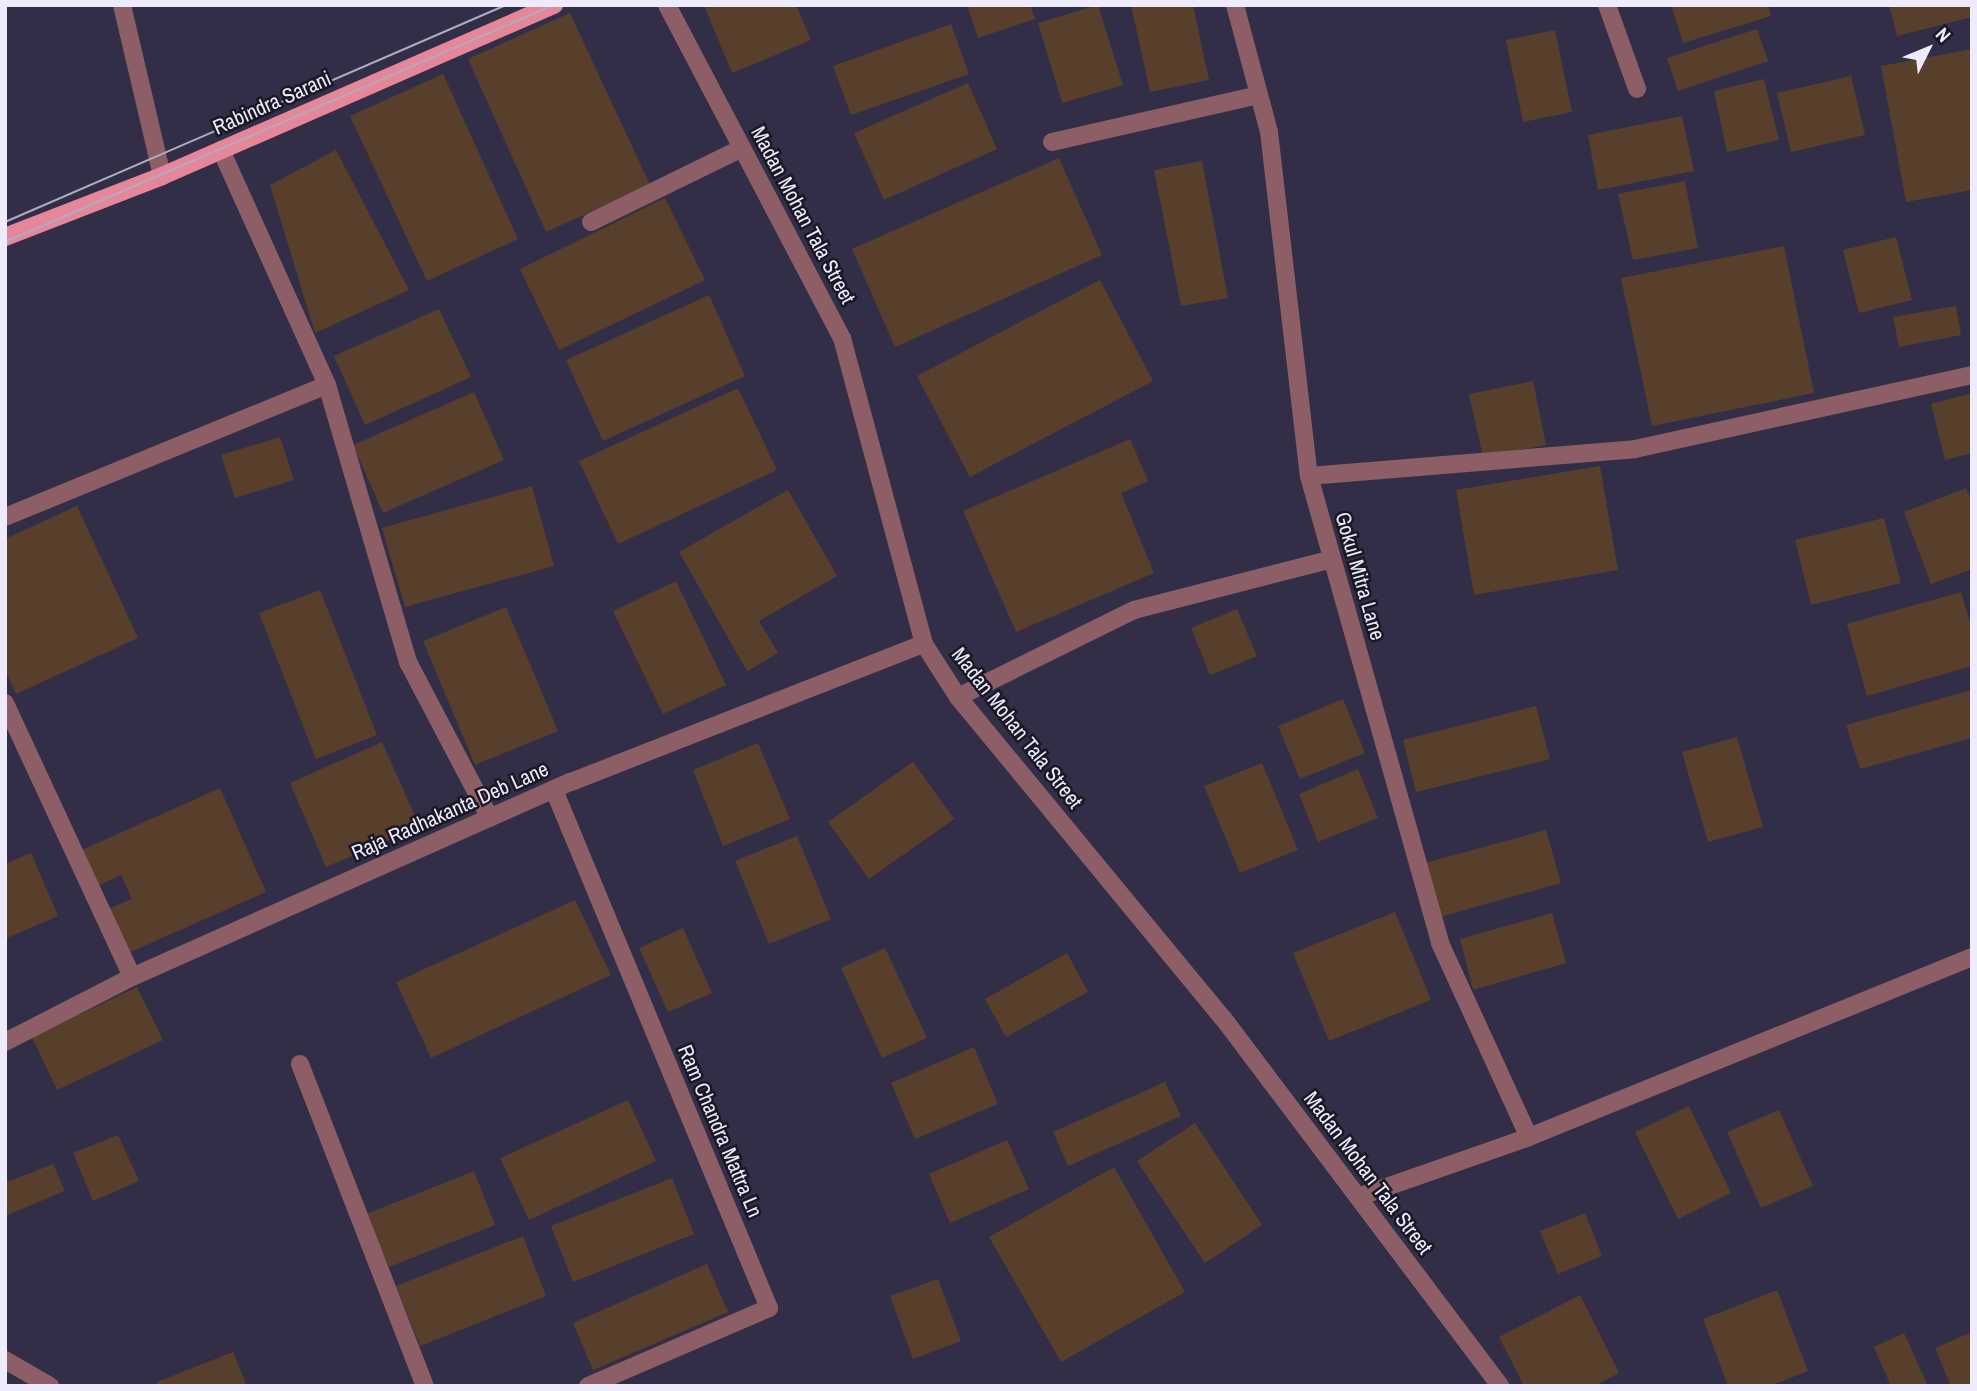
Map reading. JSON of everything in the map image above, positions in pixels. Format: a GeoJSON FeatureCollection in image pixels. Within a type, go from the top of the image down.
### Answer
{"type":"FeatureCollection","features":[{"type":"Feature","properties":{"kind":"main road","name":"Rabindra Sarani"},"geometry":{"type":"LineString","coordinates":[[5,237],[162,176],[554,5]]}},
{"type":"Feature","properties":{"kind":"street"},"geometry":{"type":"LineString","coordinates":[[122,5],[162,176]]}},
{"type":"Feature","properties":{"kind":"street","name":"Madan Mohan Tala Street"},"geometry":{"type":"LineString","coordinates":[[667,5],[842,338],[924,644],[958,697],[1223,1018],[1500,1386]]}},
{"type":"Feature","properties":{"kind":"street","name":"Gokul Mitra Lane"},"geometry":{"type":"LineString","coordinates":[[1235,5],[1269,132],[1309,476],[1440,943],[1529,1137]]}},
{"type":"Feature","properties":{"kind":"street"},"geometry":{"type":"LineString","coordinates":[[1607,5],[1637,89]]}},
{"type":"Feature","properties":{"kind":"street"},"geometry":{"type":"LineString","coordinates":[[1052,142],[1259,95]]}},
{"type":"Feature","properties":{"kind":"street"},"geometry":{"type":"LineString","coordinates":[[591,222],[742,148]]}},
{"type":"Feature","properties":{"kind":"street"},"geometry":{"type":"LineString","coordinates":[[221,150],[327,385],[408,662],[490,818]]}},
{"type":"Feature","properties":{"kind":"street"},"geometry":{"type":"LineString","coordinates":[[1309,476],[1634,449],[1972,375]]}},
{"type":"Feature","properties":{"kind":"street"},"geometry":{"type":"LineString","coordinates":[[5,517],[327,385]]}},
{"type":"Feature","properties":{"kind":"street"},"geometry":{"type":"LineString","coordinates":[[958,697],[1134,610],[1332,559]]}},
{"type":"Feature","properties":{"kind":"street","name":"Raja Radhakanta Deb Lane"},"geometry":{"type":"LineString","coordinates":[[5,1042],[132,978],[554,790],[924,644]]}},
{"type":"Feature","properties":{"kind":"street"},"geometry":{"type":"LineString","coordinates":[[5,703],[132,978]]}},
{"type":"Feature","properties":{"kind":"street","name":"Ram Chandra Mattra Ln"},"geometry":{"type":"LineString","coordinates":[[554,790],[769,1308],[588,1386]]}},
{"type":"Feature","properties":{"kind":"street"},"geometry":{"type":"LineString","coordinates":[[1358,1197],[1529,1137],[1972,957]]}},
{"type":"Feature","properties":{"kind":"street"},"geometry":{"type":"LineString","coordinates":[[300,1064],[425,1386]]}},
{"type":"Feature","properties":{"kind":"street"},"geometry":{"type":"LineString","coordinates":[[5,1360],[50,1386]]}},
{"type":"Feature","properties":{"kind":"building"},"geometry":{"type":"Polygon","coordinates":[[[704,5],[796,5],[811,40],[732,73],[704,5]]]}},
{"type":"Feature","properties":{"kind":"building"},"geometry":{"type":"Polygon","coordinates":[[[967,5],[1030,5],[1035,19],[978,38],[967,5]]]}},
{"type":"Feature","properties":{"kind":"building"},"geometry":{"type":"Polygon","coordinates":[[[1098,5],[1123,85],[1062,103],[1038,23],[1098,5]]]}},
{"type":"Feature","properties":{"kind":"building"},"geometry":{"type":"Polygon","coordinates":[[[1131,5],[1193,5],[1209,80],[1150,92],[1131,5]]]}},
{"type":"Feature","properties":{"kind":"building"},"geometry":{"type":"Polygon","coordinates":[[[1671,5],[1768,5],[1771,16],[1683,43],[1671,5]]]}},
{"type":"Feature","properties":{"kind":"building"},"geometry":{"type":"Polygon","coordinates":[[[1889,5],[1972,5],[1972,17],[1897,36],[1889,5]]]}},
{"type":"Feature","properties":{"kind":"building"},"geometry":{"type":"Polygon","coordinates":[[[570,13],[650,185],[546,232],[468,59],[570,13]]]}},
{"type":"Feature","properties":{"kind":"building"},"geometry":{"type":"Polygon","coordinates":[[[951,24],[969,74],[851,115],[833,66],[951,24]]]}},
{"type":"Feature","properties":{"kind":"building"},"geometry":{"type":"Polygon","coordinates":[[[1757,29],[1768,61],[1678,91],[1667,58],[1757,29]]]}},
{"type":"Feature","properties":{"kind":"building"},"geometry":{"type":"Polygon","coordinates":[[[1555,30],[1572,112],[1523,122],[1506,40],[1555,30]]]}},
{"type":"Feature","properties":{"kind":"building"},"geometry":{"type":"Polygon","coordinates":[[[1972,49],[1972,190],[1906,202],[1881,66],[1972,49]]]}},
{"type":"Feature","properties":{"kind":"building"},"geometry":{"type":"Polygon","coordinates":[[[443,74],[518,239],[427,281],[350,116],[443,74]]]}},
{"type":"Feature","properties":{"kind":"building"},"geometry":{"type":"Polygon","coordinates":[[[1851,76],[1865,135],[1791,152],[1777,93],[1851,76]]]}},
{"type":"Feature","properties":{"kind":"building"},"geometry":{"type":"Polygon","coordinates":[[[1764,79],[1779,140],[1727,152],[1714,91],[1764,79]]]}},
{"type":"Feature","properties":{"kind":"building"},"geometry":{"type":"Polygon","coordinates":[[[968,83],[997,149],[884,200],[854,133],[968,83]]]}},
{"type":"Feature","properties":{"kind":"building"},"geometry":{"type":"Polygon","coordinates":[[[1682,116],[1694,171],[1598,190],[1588,135],[1682,116]]]}},
{"type":"Feature","properties":{"kind":"building"},"geometry":{"type":"Polygon","coordinates":[[[336,150],[409,290],[315,333],[270,185],[336,150]]]}},
{"type":"Feature","properties":{"kind":"building"},"geometry":{"type":"Polygon","coordinates":[[[1059,158],[1102,255],[895,347],[852,249],[1059,158]]]}},
{"type":"Feature","properties":{"kind":"building"},"geometry":{"type":"Polygon","coordinates":[[[1202,161],[1228,298],[1181,306],[1154,170],[1202,161]]]}},
{"type":"Feature","properties":{"kind":"building"},"geometry":{"type":"Polygon","coordinates":[[[1685,181],[1698,248],[1633,260],[1618,194],[1685,181]]]}},
{"type":"Feature","properties":{"kind":"building"},"geometry":{"type":"Polygon","coordinates":[[[665,198],[705,280],[559,350],[520,269],[665,198]]]}},
{"type":"Feature","properties":{"kind":"building"},"geometry":{"type":"Polygon","coordinates":[[[1896,237],[1912,300],[1859,313],[1843,250],[1896,237]]]}},
{"type":"Feature","properties":{"kind":"building"},"geometry":{"type":"Polygon","coordinates":[[[1784,246],[1814,393],[1652,426],[1621,278],[1784,246]]]}},
{"type":"Feature","properties":{"kind":"building"},"geometry":{"type":"Polygon","coordinates":[[[1100,280],[1153,381],[970,477],[917,376],[1100,280]]]}},
{"type":"Feature","properties":{"kind":"building"},"geometry":{"type":"Polygon","coordinates":[[[709,295],[745,376],[603,441],[566,360],[709,295]]]}},
{"type":"Feature","properties":{"kind":"building"},"geometry":{"type":"Polygon","coordinates":[[[1956,306],[1961,335],[1899,347],[1893,317],[1956,306]]]}},
{"type":"Feature","properties":{"kind":"building"},"geometry":{"type":"Polygon","coordinates":[[[439,309],[471,377],[365,425],[334,356],[439,309]]]}},
{"type":"Feature","properties":{"kind":"building"},"geometry":{"type":"Polygon","coordinates":[[[1533,381],[1546,445],[1483,457],[1469,394],[1533,381]]]}},
{"type":"Feature","properties":{"kind":"building"},"geometry":{"type":"Polygon","coordinates":[[[738,388],[777,470],[618,544],[579,461],[738,388]]]}},
{"type":"Feature","properties":{"kind":"building"},"geometry":{"type":"Polygon","coordinates":[[[474,392],[504,460],[383,513],[353,445],[474,392]]]}},
{"type":"Feature","properties":{"kind":"building"},"geometry":{"type":"Polygon","coordinates":[[[1972,393],[1972,453],[1945,460],[1931,404],[1972,393]]]}},
{"type":"Feature","properties":{"kind":"building"},"geometry":{"type":"Polygon","coordinates":[[[280,437],[294,480],[235,498],[221,455],[280,437]]]}},
{"type":"Feature","properties":{"kind":"building"},"geometry":{"type":"Polygon","coordinates":[[[1130,439],[1148,481],[1121,493],[1154,573],[1016,632],[963,511],[1130,439]]]}},
{"type":"Feature","properties":{"kind":"building"},"geometry":{"type":"Polygon","coordinates":[[[1600,466],[1618,570],[1474,595],[1456,490],[1600,466]]]}},
{"type":"Feature","properties":{"kind":"building"},"geometry":{"type":"Polygon","coordinates":[[[532,486],[554,566],[405,607],[382,528],[532,486]]]}},
{"type":"Feature","properties":{"kind":"building"},"geometry":{"type":"Polygon","coordinates":[[[1966,488],[1972,502],[1972,569],[1931,584],[1904,512],[1966,488]]]}},
{"type":"Feature","properties":{"kind":"building"},"geometry":{"type":"Polygon","coordinates":[[[788,490],[837,576],[759,621],[778,653],[747,671],[679,552],[788,490]]]}},
{"type":"Feature","properties":{"kind":"building"},"geometry":{"type":"Polygon","coordinates":[[[77,506],[138,638],[16,694],[5,670],[5,539],[77,506]]]}},
{"type":"Feature","properties":{"kind":"building"},"geometry":{"type":"Polygon","coordinates":[[[1884,518],[1901,583],[1811,605],[1795,540],[1884,518]]]}},
{"type":"Feature","properties":{"kind":"building"},"geometry":{"type":"Polygon","coordinates":[[[676,581],[726,685],[663,714],[613,611],[676,581]]]}},
{"type":"Feature","properties":{"kind":"building"},"geometry":{"type":"Polygon","coordinates":[[[320,590],[377,735],[316,759],[259,613],[320,590]]]}},
{"type":"Feature","properties":{"kind":"building"},"geometry":{"type":"Polygon","coordinates":[[[1961,592],[1972,629],[1972,666],[1867,696],[1847,624],[1961,592]]]}},
{"type":"Feature","properties":{"kind":"building"},"geometry":{"type":"Polygon","coordinates":[[[506,607],[558,731],[475,765],[423,641],[506,607]]]}},
{"type":"Feature","properties":{"kind":"building"},"geometry":{"type":"Polygon","coordinates":[[[1237,609],[1257,656],[1210,675],[1191,628],[1237,609]]]}},
{"type":"Feature","properties":{"kind":"building"},"geometry":{"type":"Polygon","coordinates":[[[1972,690],[1972,738],[1860,769],[1846,725],[1972,690]]]}},
{"type":"Feature","properties":{"kind":"building"},"geometry":{"type":"Polygon","coordinates":[[[1343,699],[1365,753],[1300,779],[1278,726],[1343,699]]]}},
{"type":"Feature","properties":{"kind":"building"},"geometry":{"type":"Polygon","coordinates":[[[1536,706],[1550,759],[1416,792],[1403,740],[1536,706]]]}},
{"type":"Feature","properties":{"kind":"building"},"geometry":{"type":"Polygon","coordinates":[[[1737,737],[1763,827],[1708,842],[1682,752],[1737,737]]]}},
{"type":"Feature","properties":{"kind":"building"},"geometry":{"type":"Polygon","coordinates":[[[382,742],[420,827],[326,867],[290,783],[382,742]]]}},
{"type":"Feature","properties":{"kind":"building"},"geometry":{"type":"Polygon","coordinates":[[[758,743],[790,819],[723,846],[693,770],[758,743]]]}},
{"type":"Feature","properties":{"kind":"building"},"geometry":{"type":"Polygon","coordinates":[[[913,762],[954,819],[869,879],[828,822],[913,762]]]}},
{"type":"Feature","properties":{"kind":"building"},"geometry":{"type":"Polygon","coordinates":[[[1262,763],[1298,850],[1240,873],[1204,786],[1262,763]]]}},
{"type":"Feature","properties":{"kind":"building"},"geometry":{"type":"Polygon","coordinates":[[[1358,769],[1378,818],[1318,842],[1299,794],[1358,769]]]}},
{"type":"Feature","properties":{"kind":"building"},"geometry":{"type":"Polygon","coordinates":[[[220,788],[266,892],[128,953],[108,909],[132,899],[121,875],[98,886],[82,850],[220,788]]]}},
{"type":"Feature","properties":{"kind":"building"},"geometry":{"type":"Polygon","coordinates":[[[1546,830],[1561,883],[1440,917],[1425,863],[1546,830]]]}},
{"type":"Feature","properties":{"kind":"building"},"geometry":{"type":"Polygon","coordinates":[[[797,836],[831,919],[769,944],[735,861],[797,836]]]}},
{"type":"Feature","properties":{"kind":"building"},"geometry":{"type":"Polygon","coordinates":[[[31,853],[58,916],[5,939],[5,864],[31,853]]]}},
{"type":"Feature","properties":{"kind":"building"},"geometry":{"type":"Polygon","coordinates":[[[575,900],[611,975],[431,1058],[396,982],[575,900]]]}},
{"type":"Feature","properties":{"kind":"building"},"geometry":{"type":"Polygon","coordinates":[[[1395,912],[1431,1000],[1329,1041],[1293,953],[1395,912]]]}},
{"type":"Feature","properties":{"kind":"building"},"geometry":{"type":"Polygon","coordinates":[[[1552,913],[1566,963],[1473,990],[1460,939],[1552,913]]]}},
{"type":"Feature","properties":{"kind":"building"},"geometry":{"type":"Polygon","coordinates":[[[683,928],[712,993],[668,1012],[639,948],[683,928]]]}},
{"type":"Feature","properties":{"kind":"building"},"geometry":{"type":"Polygon","coordinates":[[[885,948],[927,1038],[882,1058],[841,968],[885,948]]]}},
{"type":"Feature","properties":{"kind":"building"},"geometry":{"type":"Polygon","coordinates":[[[1067,953],[1088,992],[1006,1037],[985,999],[1067,953]]]}},
{"type":"Feature","properties":{"kind":"building"},"geometry":{"type":"Polygon","coordinates":[[[137,987],[163,1040],[57,1090],[32,1037],[137,987]]]}},
{"type":"Feature","properties":{"kind":"building"},"geometry":{"type":"Polygon","coordinates":[[[974,1047],[998,1104],[915,1139],[891,1083],[974,1047]]]}},
{"type":"Feature","properties":{"kind":"building"},"geometry":{"type":"Polygon","coordinates":[[[1165,1082],[1181,1116],[1068,1166],[1053,1132],[1165,1082]]]}},
{"type":"Feature","properties":{"kind":"building"},"geometry":{"type":"Polygon","coordinates":[[[628,1100],[656,1161],[529,1220],[500,1158],[628,1100]]]}},
{"type":"Feature","properties":{"kind":"building"},"geometry":{"type":"Polygon","coordinates":[[[1689,1106],[1731,1193],[1678,1219],[1635,1132],[1689,1106]]]}},
{"type":"Feature","properties":{"kind":"building"},"geometry":{"type":"Polygon","coordinates":[[[1779,1110],[1813,1186],[1761,1208],[1727,1132],[1779,1110]]]}},
{"type":"Feature","properties":{"kind":"building"},"geometry":{"type":"Polygon","coordinates":[[[1195,1123],[1262,1225],[1205,1263],[1137,1161],[1195,1123]]]}},
{"type":"Feature","properties":{"kind":"building"},"geometry":{"type":"Polygon","coordinates":[[[118,1135],[139,1181],[93,1201],[73,1153],[118,1135]]]}},
{"type":"Feature","properties":{"kind":"building"},"geometry":{"type":"Polygon","coordinates":[[[1007,1140],[1029,1189],[950,1223],[929,1174],[1007,1140]]]}},
{"type":"Feature","properties":{"kind":"building"},"geometry":{"type":"Polygon","coordinates":[[[53,1164],[65,1191],[5,1216],[5,1183],[53,1164]]]}},
{"type":"Feature","properties":{"kind":"building"},"geometry":{"type":"Polygon","coordinates":[[[1114,1167],[1185,1292],[1061,1362],[989,1237],[1114,1167]]]}},
{"type":"Feature","properties":{"kind":"building"},"geometry":{"type":"Polygon","coordinates":[[[474,1171],[495,1225],[389,1267],[366,1214],[474,1171]]]}},
{"type":"Feature","properties":{"kind":"building"},"geometry":{"type":"Polygon","coordinates":[[[672,1178],[694,1234],[573,1282],[551,1226],[672,1178]]]}},
{"type":"Feature","properties":{"kind":"building"},"geometry":{"type":"Polygon","coordinates":[[[1585,1213],[1602,1256],[1558,1274],[1540,1231],[1585,1213]]]}},
{"type":"Feature","properties":{"kind":"building"},"geometry":{"type":"Polygon","coordinates":[[[523,1236],[546,1296],[420,1346],[396,1286],[523,1236]]]}},
{"type":"Feature","properties":{"kind":"building"},"geometry":{"type":"Polygon","coordinates":[[[707,1264],[728,1312],[593,1370],[573,1323],[707,1264]]]}},
{"type":"Feature","properties":{"kind":"building"},"geometry":{"type":"Polygon","coordinates":[[[938,1279],[961,1341],[913,1359],[890,1296],[938,1279]]]}},
{"type":"Feature","properties":{"kind":"building"},"geometry":{"type":"Polygon","coordinates":[[[1777,1290],[1808,1371],[1770,1386],[1728,1386],[1703,1319],[1777,1290]]]}},
{"type":"Feature","properties":{"kind":"building"},"geometry":{"type":"Polygon","coordinates":[[[1580,1295],[1619,1373],[1594,1386],[1524,1386],[1499,1337],[1580,1295]]]}},
{"type":"Feature","properties":{"kind":"building"},"geometry":{"type":"Polygon","coordinates":[[[1972,1332],[1972,1386],[1951,1386],[1935,1348],[1972,1332]]]}},
{"type":"Feature","properties":{"kind":"building"},"geometry":{"type":"Polygon","coordinates":[[[1904,1333],[1928,1386],[1891,1386],[1874,1347],[1904,1333]]]}},
{"type":"Feature","properties":{"kind":"building"},"geometry":{"type":"Polygon","coordinates":[[[233,1352],[247,1386],[158,1386],[157,1382],[233,1352]]]}},
{"type":"Feature","properties":{"kind":"tram line"},"geometry":{"type":"LineString","coordinates":[[5,222],[506,5]]}},
{"type":"Feature","properties":{"kind":"tram line"},"geometry":{"type":"LineString","coordinates":[[5,242],[554,5]]}}]}
